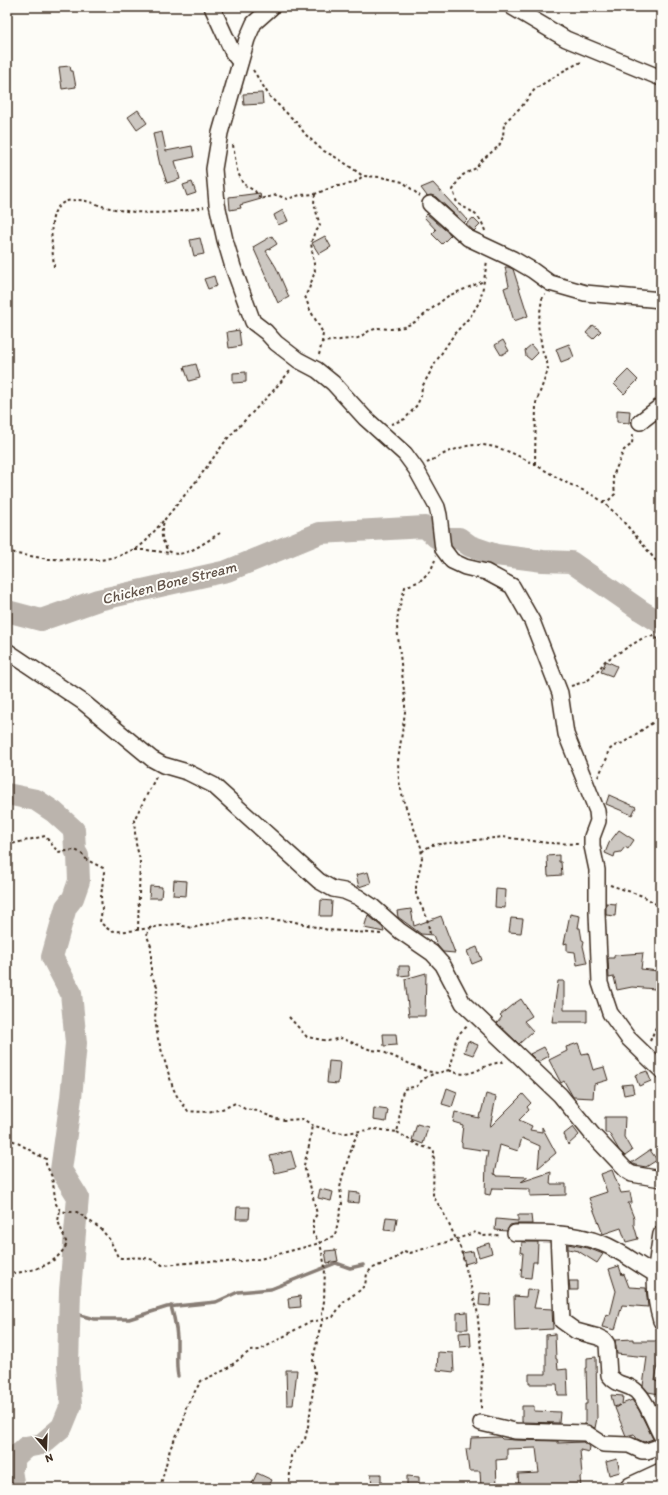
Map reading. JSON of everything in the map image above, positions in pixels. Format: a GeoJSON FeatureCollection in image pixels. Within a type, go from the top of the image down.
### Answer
{"type":"FeatureCollection","features":[{"type":"Feature","properties":{"kind":"street"},"geometry":{"type":"LineString","coordinates":[[212,7],[233,53],[240,62]]}},
{"type":"Feature","properties":{"kind":"street"},"geometry":{"type":"LineString","coordinates":[[272,7],[254,23],[247,39],[220,133],[214,169],[217,204],[233,267],[253,322],[266,332],[276,343],[298,360],[317,370],[333,383],[364,418],[405,454],[416,469],[437,507],[443,547],[452,561],[465,567],[486,572],[512,586],[532,621],[560,693],[566,734],[597,811],[598,821],[592,837],[592,846],[597,870],[600,983],[610,1013],[632,1042],[661,1070]]}},
{"type":"Feature","properties":{"kind":"street"},"geometry":{"type":"LineString","coordinates":[[512,7],[566,39],[661,78]]}},
{"type":"Feature","properties":{"kind":"street"},"geometry":{"type":"LineString","coordinates":[[430,204],[468,238],[513,259],[550,283],[585,293],[661,300]]}},
{"type":"Feature","properties":{"kind":"street"},"geometry":{"type":"LineString","coordinates":[[640,422],[661,406]]}},
{"type":"Feature","properties":{"kind":"street"},"geometry":{"type":"LineString","coordinates":[[7,651],[83,702],[152,759],[163,765],[186,772],[213,785],[318,880],[334,889],[358,897],[373,907],[400,931],[432,953],[443,965],[457,993],[472,1012],[560,1095],[592,1134],[628,1172],[661,1179]]}},
{"type":"Feature","properties":{"kind":"street"},"geometry":{"type":"LineString","coordinates":[[515,1233],[558,1234],[587,1238],[602,1244],[654,1274]]}},
{"type":"Feature","properties":{"kind":"street"},"geometry":{"type":"LineString","coordinates":[[558,1234],[562,1321],[576,1331],[598,1336],[604,1340],[607,1344],[609,1375],[618,1383],[635,1390],[643,1400],[661,1435]]}},
{"type":"Feature","properties":{"kind":"street"},"geometry":{"type":"LineString","coordinates":[[661,1234],[654,1274],[656,1304],[661,1321]]}},
{"type":"Feature","properties":{"kind":"street"},"geometry":{"type":"LineString","coordinates":[[481,1423],[515,1431],[586,1433],[603,1444],[629,1445],[642,1451],[647,1451],[661,1446]]}},
{"type":"Feature","properties":{"kind":"street"},"geometry":{"type":"LineString","coordinates":[[631,1488],[661,1474]]}},
{"type":"Feature","properties":{"kind":"path"},"geometry":{"type":"LineString","coordinates":[[380,432],[390,424],[405,419],[417,405],[421,396],[422,387],[437,360],[455,334],[470,317],[480,301],[487,264],[485,231],[478,216],[457,203],[454,190],[457,182],[463,175],[476,168],[482,160],[499,146],[503,137],[504,123],[522,106],[535,89],[565,70],[599,53]]}},
{"type":"Feature","properties":{"kind":"path"},"geometry":{"type":"LineString","coordinates":[[240,62],[250,66],[270,97],[322,150],[339,159],[363,176],[381,177],[403,182],[430,204]]}},
{"type":"Feature","properties":{"kind":"path"},"geometry":{"type":"LineString","coordinates":[[220,133],[232,138],[237,170],[243,184],[255,190],[260,199],[277,195],[287,199],[300,195],[315,194],[333,187],[354,183],[363,176]]}},
{"type":"Feature","properties":{"kind":"path"},"geometry":{"type":"LineString","coordinates":[[315,194],[314,204],[320,226],[314,234],[311,243],[315,271],[305,296],[310,310],[323,333],[317,370]]}},
{"type":"Feature","properties":{"kind":"path"},"geometry":{"type":"LineString","coordinates":[[54,267],[51,231],[53,218],[57,208],[66,201],[78,200],[123,210],[171,213],[217,204]]}},
{"type":"Feature","properties":{"kind":"path"},"geometry":{"type":"LineString","coordinates":[[322,342],[358,338],[369,331],[378,328],[391,329],[404,327],[415,322],[448,296],[484,280]]}},
{"type":"Feature","properties":{"kind":"path"},"geometry":{"type":"LineString","coordinates":[[535,464],[536,403],[548,370],[538,325],[542,299],[550,283]]}},
{"type":"Feature","properties":{"kind":"path"},"geometry":{"type":"LineString","coordinates":[[132,551],[146,542],[198,479],[227,439],[273,391],[298,360]]}},
{"type":"Feature","properties":{"kind":"path"},"geometry":{"type":"LineString","coordinates":[[603,501],[608,501],[615,494],[613,476],[615,468],[624,450],[632,444],[633,433],[640,422]]}},
{"type":"Feature","properties":{"kind":"path"},"geometry":{"type":"LineString","coordinates":[[416,469],[444,453],[475,445],[500,448],[535,464],[552,475],[603,501],[625,524],[661,567]]}},
{"type":"Feature","properties":{"kind":"path"},"geometry":{"type":"LineString","coordinates":[[165,519],[161,536],[167,550],[172,554]]}},
{"type":"Feature","properties":{"kind":"path"},"geometry":{"type":"LineString","coordinates":[[7,550],[17,554],[49,559],[101,560],[140,550],[180,555],[191,551],[220,533]]}},
{"type":"Feature","properties":{"kind":"path"},"geometry":{"type":"LineString","coordinates":[[432,953],[427,918],[416,895],[416,885],[422,858],[421,847],[404,802],[399,781],[398,761],[405,712],[405,700],[398,639],[398,613],[405,587],[420,580],[431,570],[443,547]]}},
{"type":"Feature","properties":{"kind":"path"},"geometry":{"type":"LineString","coordinates":[[560,693],[569,686],[587,681],[598,671],[605,661],[643,638],[652,636],[656,637],[661,644]]}},
{"type":"Feature","properties":{"kind":"path"},"geometry":{"type":"LineString","coordinates":[[591,795],[607,758],[608,751],[614,746],[623,743],[661,717]]}},
{"type":"Feature","properties":{"kind":"path"},"geometry":{"type":"LineString","coordinates":[[138,930],[140,860],[136,844],[134,820],[156,775],[163,765]]}},
{"type":"Feature","properties":{"kind":"path"},"geometry":{"type":"LineString","coordinates":[[7,845],[45,836],[58,852],[75,850],[81,853],[87,860],[103,868],[104,872],[101,896],[102,910],[100,922],[110,930],[138,930],[170,924],[181,924],[183,926],[193,928],[215,922],[242,918],[291,921],[328,930],[390,935],[400,931]]}},
{"type":"Feature","properties":{"kind":"path"},"geometry":{"type":"LineString","coordinates":[[422,853],[425,849],[432,845],[503,837],[548,843],[572,843],[592,846]]}},
{"type":"Feature","properties":{"kind":"path"},"geometry":{"type":"LineString","coordinates":[[597,881],[643,896],[661,907]]}},
{"type":"Feature","properties":{"kind":"path"},"geometry":{"type":"LineString","coordinates":[[150,927],[147,936],[150,946],[151,974],[157,986],[154,1019],[158,1039],[173,1088],[188,1111],[218,1111],[235,1103],[245,1109],[276,1119],[303,1119],[312,1125],[334,1132],[359,1132],[375,1129],[397,1132],[418,1144],[434,1150],[433,1196],[457,1239],[477,1309],[482,1362],[481,1423]]}},
{"type":"Feature","properties":{"kind":"path"},"geometry":{"type":"LineString","coordinates":[[449,1070],[454,1057],[454,1048],[459,1034],[468,1024],[472,1012]]}},
{"type":"Feature","properties":{"kind":"path"},"geometry":{"type":"LineString","coordinates":[[632,1042],[644,1045],[649,1042],[661,1016]]}},
{"type":"Feature","properties":{"kind":"path"},"geometry":{"type":"LineString","coordinates":[[289,1017],[308,1036],[328,1041],[341,1038],[371,1050],[381,1051],[435,1073]]}},
{"type":"Feature","properties":{"kind":"path"},"geometry":{"type":"LineString","coordinates":[[397,1132],[399,1125],[400,1104],[404,1089],[417,1086],[427,1076],[435,1073],[449,1070],[456,1073],[473,1073],[490,1065],[506,1060],[514,1052]]}},
{"type":"Feature","properties":{"kind":"path"},"geometry":{"type":"LineString","coordinates":[[290,1488],[291,1456],[305,1439],[309,1422],[315,1373],[313,1360],[318,1332],[324,1319],[322,1314],[325,1273],[320,1243],[313,1234],[313,1220],[317,1214],[304,1165],[312,1125]]}},
{"type":"Feature","properties":{"kind":"path"},"geometry":{"type":"LineString","coordinates":[[60,1210],[65,1212],[77,1212],[96,1225],[110,1240],[118,1257],[149,1258],[162,1265],[212,1261],[245,1261],[320,1243],[335,1235],[342,1204],[340,1188],[342,1178],[354,1141],[359,1132]]}},
{"type":"Feature","properties":{"kind":"path"},"geometry":{"type":"LineString","coordinates":[[7,1138],[15,1140],[32,1152],[46,1159],[46,1164],[52,1177],[55,1201],[60,1210],[58,1221],[67,1244],[64,1250],[49,1263],[32,1271],[7,1274]]}},
{"type":"Feature","properties":{"kind":"path"},"geometry":{"type":"LineString","coordinates":[[160,1488],[170,1449],[184,1420],[186,1407],[201,1381],[225,1370],[250,1351],[260,1350],[307,1323],[333,1318],[343,1302],[365,1285],[367,1274],[371,1269],[396,1258],[404,1251],[410,1253],[476,1232],[483,1236],[492,1237],[515,1233]]}},
{"type":"Feature","properties":{"kind":"building"},"geometry":{"type":"Polygon","coordinates":[[[70,66],[71,71],[73,71],[76,87],[62,89],[59,67],[70,66]]]}},
{"type":"Feature","properties":{"kind":"building"},"geometry":{"type":"Polygon","coordinates":[[[262,93],[263,104],[244,105],[243,94],[262,93]]]}},
{"type":"Feature","properties":{"kind":"building"},"geometry":{"type":"Polygon","coordinates":[[[138,110],[147,123],[137,130],[128,117],[138,110]]]}},
{"type":"Feature","properties":{"kind":"building"},"geometry":{"type":"Polygon","coordinates":[[[162,132],[166,151],[192,146],[194,157],[175,161],[180,179],[167,183],[160,165],[153,134],[162,132]]]}},
{"type":"Feature","properties":{"kind":"building"},"geometry":{"type":"Polygon","coordinates":[[[192,182],[196,193],[187,196],[183,185],[192,182]]]}},
{"type":"Feature","properties":{"kind":"building"},"geometry":{"type":"Polygon","coordinates":[[[433,183],[467,220],[464,223],[436,197],[431,195],[427,196],[421,188],[433,183]]]}},
{"type":"Feature","properties":{"kind":"building"},"geometry":{"type":"Polygon","coordinates":[[[260,193],[261,199],[240,205],[241,208],[230,210],[229,197],[260,193]]]}},
{"type":"Feature","properties":{"kind":"building"},"geometry":{"type":"Polygon","coordinates":[[[283,210],[288,221],[278,225],[274,215],[283,210]]]}},
{"type":"Feature","properties":{"kind":"building"},"geometry":{"type":"Polygon","coordinates":[[[427,214],[451,235],[442,244],[432,234],[436,230],[424,217],[427,214]]]}},
{"type":"Feature","properties":{"kind":"building"},"geometry":{"type":"Polygon","coordinates":[[[473,218],[480,225],[474,231],[466,224],[473,218]]]}},
{"type":"Feature","properties":{"kind":"building"},"geometry":{"type":"Polygon","coordinates":[[[272,236],[277,244],[266,251],[276,267],[289,297],[278,303],[253,247],[272,236]]]}},
{"type":"Feature","properties":{"kind":"building"},"geometry":{"type":"Polygon","coordinates":[[[325,236],[331,247],[319,254],[312,243],[325,236]]]}},
{"type":"Feature","properties":{"kind":"building"},"geometry":{"type":"Polygon","coordinates":[[[200,238],[204,254],[194,256],[190,240],[200,238]]]}},
{"type":"Feature","properties":{"kind":"building"},"geometry":{"type":"Polygon","coordinates":[[[505,267],[513,269],[528,316],[514,321],[504,288],[509,286],[505,267]]]}},
{"type":"Feature","properties":{"kind":"building"},"geometry":{"type":"Polygon","coordinates":[[[214,276],[217,286],[208,289],[204,279],[214,276]]]}},
{"type":"Feature","properties":{"kind":"building"},"geometry":{"type":"Polygon","coordinates":[[[593,325],[601,331],[593,339],[586,333],[593,325]]]}},
{"type":"Feature","properties":{"kind":"building"},"geometry":{"type":"Polygon","coordinates":[[[239,330],[241,346],[229,348],[227,332],[239,330]]]}},
{"type":"Feature","properties":{"kind":"building"},"geometry":{"type":"Polygon","coordinates":[[[503,340],[509,351],[501,355],[495,345],[503,340]]]}},
{"type":"Feature","properties":{"kind":"building"},"geometry":{"type":"Polygon","coordinates":[[[569,344],[574,357],[561,362],[556,349],[569,344]]]}},
{"type":"Feature","properties":{"kind":"building"},"geometry":{"type":"Polygon","coordinates":[[[531,345],[538,353],[531,360],[526,356],[525,350],[531,345]]]}},
{"type":"Feature","properties":{"kind":"building"},"geometry":{"type":"Polygon","coordinates":[[[196,364],[200,378],[189,381],[184,367],[196,364]]]}},
{"type":"Feature","properties":{"kind":"building"},"geometry":{"type":"Polygon","coordinates":[[[628,370],[638,380],[624,394],[614,384],[628,370]]]}},
{"type":"Feature","properties":{"kind":"building"},"geometry":{"type":"Polygon","coordinates":[[[246,372],[246,382],[233,383],[233,373],[246,372]]]}},
{"type":"Feature","properties":{"kind":"building"},"geometry":{"type":"Polygon","coordinates":[[[617,410],[630,411],[629,423],[617,422],[617,410]]]}},
{"type":"Feature","properties":{"kind":"building"},"geometry":{"type":"Polygon","coordinates":[[[606,661],[617,666],[612,676],[601,672],[606,661]]]}},
{"type":"Feature","properties":{"kind":"building"},"geometry":{"type":"Polygon","coordinates":[[[609,795],[636,807],[632,815],[606,804],[609,795]]]}},
{"type":"Feature","properties":{"kind":"building"},"geometry":{"type":"Polygon","coordinates":[[[619,830],[634,840],[628,849],[625,847],[621,852],[615,853],[614,857],[605,853],[609,843],[619,830]]]}},
{"type":"Feature","properties":{"kind":"building"},"geometry":{"type":"Polygon","coordinates":[[[559,855],[562,875],[548,876],[547,856],[559,855]]]}},
{"type":"Feature","properties":{"kind":"building"},"geometry":{"type":"Polygon","coordinates":[[[368,872],[371,883],[359,887],[356,875],[368,872]]]}},
{"type":"Feature","properties":{"kind":"building"},"geometry":{"type":"Polygon","coordinates":[[[174,880],[187,881],[186,896],[173,895],[174,880]]]}},
{"type":"Feature","properties":{"kind":"building"},"geometry":{"type":"Polygon","coordinates":[[[150,886],[162,887],[161,898],[149,898],[150,886]]]}},
{"type":"Feature","properties":{"kind":"building"},"geometry":{"type":"Polygon","coordinates":[[[496,889],[506,890],[505,908],[495,907],[496,889]]]}},
{"type":"Feature","properties":{"kind":"building"},"geometry":{"type":"Polygon","coordinates":[[[321,900],[332,901],[331,916],[320,916],[321,900]]]}},
{"type":"Feature","properties":{"kind":"building"},"geometry":{"type":"Polygon","coordinates":[[[606,903],[616,904],[615,916],[606,915],[606,903]]]}},
{"type":"Feature","properties":{"kind":"building"},"geometry":{"type":"Polygon","coordinates":[[[411,909],[414,926],[441,916],[455,953],[443,952],[437,945],[433,935],[421,934],[398,917],[397,911],[411,909]]]}},
{"type":"Feature","properties":{"kind":"building"},"geometry":{"type":"Polygon","coordinates":[[[570,914],[580,916],[578,928],[580,928],[582,940],[584,941],[583,946],[587,963],[577,965],[575,952],[567,951],[567,943],[564,944],[570,914]]]}},
{"type":"Feature","properties":{"kind":"building"},"geometry":{"type":"Polygon","coordinates":[[[368,915],[383,928],[384,932],[364,928],[368,915]]]}},
{"type":"Feature","properties":{"kind":"building"},"geometry":{"type":"Polygon","coordinates":[[[511,918],[523,919],[521,933],[509,932],[511,918]]]}},
{"type":"Feature","properties":{"kind":"building"},"geometry":{"type":"Polygon","coordinates":[[[477,947],[482,960],[472,964],[467,951],[477,947]]]}},
{"type":"Feature","properties":{"kind":"building"},"geometry":{"type":"Polygon","coordinates":[[[643,953],[641,969],[658,971],[655,989],[632,987],[617,990],[614,977],[609,978],[608,958],[614,958],[614,955],[643,953]]]}},
{"type":"Feature","properties":{"kind":"building"},"geometry":{"type":"Polygon","coordinates":[[[399,966],[409,966],[410,975],[399,976],[399,966]]]}},
{"type":"Feature","properties":{"kind":"building"},"geometry":{"type":"Polygon","coordinates":[[[426,973],[425,1016],[409,1016],[405,979],[426,973]]]}},
{"type":"Feature","properties":{"kind":"building"},"geometry":{"type":"Polygon","coordinates":[[[558,981],[564,981],[564,1010],[587,1010],[587,1022],[552,1022],[558,981]]]}},
{"type":"Feature","properties":{"kind":"building"},"geometry":{"type":"Polygon","coordinates":[[[521,999],[532,1016],[524,1021],[533,1031],[519,1044],[497,1023],[502,1017],[500,1015],[521,999]]]}},
{"type":"Feature","properties":{"kind":"building"},"geometry":{"type":"Polygon","coordinates":[[[383,1034],[396,1034],[397,1045],[384,1046],[383,1034]]]}},
{"type":"Feature","properties":{"kind":"building"},"geometry":{"type":"Polygon","coordinates":[[[468,1041],[478,1045],[473,1055],[464,1052],[468,1041]]]}},
{"type":"Feature","properties":{"kind":"building"},"geometry":{"type":"Polygon","coordinates":[[[578,1043],[582,1054],[588,1053],[593,1070],[604,1067],[608,1080],[594,1084],[593,1098],[573,1097],[564,1081],[561,1083],[549,1060],[567,1051],[566,1047],[578,1043]]]}},
{"type":"Feature","properties":{"kind":"building"},"geometry":{"type":"Polygon","coordinates":[[[544,1047],[549,1056],[538,1062],[530,1054],[544,1047]]]}},
{"type":"Feature","properties":{"kind":"building"},"geometry":{"type":"Polygon","coordinates":[[[329,1061],[340,1062],[338,1084],[327,1083],[329,1061]]]}},
{"type":"Feature","properties":{"kind":"building"},"geometry":{"type":"Polygon","coordinates":[[[647,1071],[651,1081],[639,1086],[635,1075],[647,1071]]]}},
{"type":"Feature","properties":{"kind":"building"},"geometry":{"type":"Polygon","coordinates":[[[632,1084],[634,1093],[624,1095],[622,1085],[632,1084]]]}},
{"type":"Feature","properties":{"kind":"building"},"geometry":{"type":"Polygon","coordinates":[[[447,1088],[457,1092],[452,1107],[442,1104],[447,1088]]]}},
{"type":"Feature","properties":{"kind":"building"},"geometry":{"type":"Polygon","coordinates":[[[486,1094],[496,1097],[490,1127],[523,1094],[531,1103],[527,1107],[529,1110],[519,1120],[532,1126],[530,1130],[542,1132],[542,1127],[556,1153],[538,1168],[540,1146],[522,1138],[518,1151],[500,1145],[494,1174],[497,1176],[528,1177],[521,1182],[551,1172],[550,1184],[566,1184],[566,1195],[530,1196],[530,1189],[492,1188],[490,1195],[485,1194],[486,1162],[488,1151],[462,1147],[461,1142],[463,1125],[453,1122],[455,1112],[479,1118],[486,1094]]]}},
{"type":"Feature","properties":{"kind":"building"},"geometry":{"type":"Polygon","coordinates":[[[374,1108],[388,1110],[386,1122],[373,1120],[374,1108]]]}},
{"type":"Feature","properties":{"kind":"building"},"geometry":{"type":"Polygon","coordinates":[[[605,1117],[625,1117],[624,1137],[632,1151],[625,1156],[619,1150],[609,1133],[605,1133],[605,1117]]]}},
{"type":"Feature","properties":{"kind":"building"},"geometry":{"type":"Polygon","coordinates":[[[417,1124],[428,1127],[423,1144],[412,1140],[417,1124]]]}},
{"type":"Feature","properties":{"kind":"building"},"geometry":{"type":"Polygon","coordinates":[[[573,1127],[579,1135],[568,1145],[564,1134],[573,1127]]]}},
{"type":"Feature","properties":{"kind":"building"},"geometry":{"type":"Polygon","coordinates":[[[650,1150],[657,1160],[646,1167],[631,1163],[650,1150]]]}},
{"type":"Feature","properties":{"kind":"building"},"geometry":{"type":"Polygon","coordinates":[[[291,1151],[296,1168],[275,1173],[270,1156],[291,1151]]]}},
{"type":"Feature","properties":{"kind":"building"},"geometry":{"type":"Polygon","coordinates":[[[612,1170],[621,1193],[630,1192],[632,1203],[628,1203],[634,1218],[634,1225],[638,1239],[626,1242],[621,1228],[603,1234],[589,1198],[607,1192],[601,1174],[612,1170]]]}},
{"type":"Feature","properties":{"kind":"building"},"geometry":{"type":"Polygon","coordinates":[[[320,1189],[333,1192],[331,1201],[318,1198],[320,1189]]]}},
{"type":"Feature","properties":{"kind":"building"},"geometry":{"type":"Polygon","coordinates":[[[349,1192],[360,1193],[359,1203],[348,1202],[349,1192]]]}},
{"type":"Feature","properties":{"kind":"building"},"geometry":{"type":"Polygon","coordinates":[[[237,1207],[250,1207],[249,1219],[236,1219],[237,1207]]]}},
{"type":"Feature","properties":{"kind":"building"},"geometry":{"type":"Polygon","coordinates":[[[518,1215],[531,1215],[532,1224],[510,1225],[507,1231],[495,1230],[496,1219],[518,1221],[518,1215]]]}},
{"type":"Feature","properties":{"kind":"building"},"geometry":{"type":"Polygon","coordinates":[[[386,1217],[397,1218],[395,1231],[384,1230],[386,1217]]]}},
{"type":"Feature","properties":{"kind":"building"},"geometry":{"type":"Polygon","coordinates":[[[522,1242],[538,1242],[537,1262],[533,1262],[531,1278],[521,1277],[523,1253],[521,1253],[522,1242]]]}},
{"type":"Feature","properties":{"kind":"building"},"geometry":{"type":"Polygon","coordinates":[[[489,1243],[492,1253],[479,1257],[476,1247],[489,1243]]]}},
{"type":"Feature","properties":{"kind":"building"},"geometry":{"type":"Polygon","coordinates":[[[568,1244],[588,1248],[603,1254],[597,1263],[578,1251],[568,1249],[568,1244]]]}},
{"type":"Feature","properties":{"kind":"building"},"geometry":{"type":"Polygon","coordinates":[[[336,1250],[338,1261],[327,1263],[325,1251],[336,1250]]]}},
{"type":"Feature","properties":{"kind":"building"},"geometry":{"type":"Polygon","coordinates":[[[473,1251],[475,1261],[465,1264],[462,1253],[473,1251]]]}},
{"type":"Feature","properties":{"kind":"building"},"geometry":{"type":"Polygon","coordinates":[[[619,1266],[629,1287],[646,1288],[648,1307],[622,1305],[615,1330],[602,1327],[606,1314],[610,1315],[616,1291],[609,1269],[619,1266]]]}},
{"type":"Feature","properties":{"kind":"building"},"geometry":{"type":"Polygon","coordinates":[[[569,1281],[578,1281],[578,1290],[570,1290],[569,1281]]]}},
{"type":"Feature","properties":{"kind":"building"},"geometry":{"type":"Polygon","coordinates":[[[527,1289],[538,1290],[534,1308],[552,1309],[553,1329],[515,1331],[514,1296],[526,1297],[527,1289]]]}},
{"type":"Feature","properties":{"kind":"building"},"geometry":{"type":"Polygon","coordinates":[[[480,1293],[491,1294],[490,1306],[479,1305],[480,1293]]]}},
{"type":"Feature","properties":{"kind":"building"},"geometry":{"type":"Polygon","coordinates":[[[300,1296],[301,1307],[289,1308],[288,1298],[300,1296]]]}},
{"type":"Feature","properties":{"kind":"building"},"geometry":{"type":"Polygon","coordinates":[[[467,1312],[468,1329],[457,1329],[457,1313],[467,1312]]]}},
{"type":"Feature","properties":{"kind":"building"},"geometry":{"type":"Polygon","coordinates":[[[470,1332],[471,1346],[460,1347],[459,1333],[470,1332]]]}},
{"type":"Feature","properties":{"kind":"building"},"geometry":{"type":"Polygon","coordinates":[[[555,1334],[558,1370],[567,1369],[568,1395],[558,1395],[557,1384],[529,1384],[529,1374],[546,1374],[546,1335],[555,1334]]]}},
{"type":"Feature","properties":{"kind":"building"},"geometry":{"type":"Polygon","coordinates":[[[633,1339],[633,1341],[661,1341],[661,1360],[658,1365],[655,1381],[661,1382],[659,1394],[648,1392],[643,1386],[647,1357],[617,1354],[615,1340],[633,1339]]]}},
{"type":"Feature","properties":{"kind":"building"},"geometry":{"type":"Polygon","coordinates":[[[438,1352],[453,1353],[454,1372],[437,1370],[438,1352]]]}},
{"type":"Feature","properties":{"kind":"building"},"geometry":{"type":"Polygon","coordinates":[[[596,1357],[597,1418],[595,1428],[585,1424],[585,1404],[587,1404],[587,1358],[596,1357]]]}},
{"type":"Feature","properties":{"kind":"building"},"geometry":{"type":"Polygon","coordinates":[[[286,1370],[297,1370],[293,1405],[287,1405],[286,1370]]]}},
{"type":"Feature","properties":{"kind":"building"},"geometry":{"type":"Polygon","coordinates":[[[611,1395],[623,1396],[622,1404],[632,1400],[639,1410],[653,1439],[644,1442],[637,1439],[634,1434],[626,1436],[615,1408],[620,1405],[614,1407],[611,1395]]]}},
{"type":"Feature","properties":{"kind":"building"},"geometry":{"type":"Polygon","coordinates":[[[522,1406],[534,1406],[534,1411],[560,1412],[559,1423],[522,1422],[522,1406]]]}},
{"type":"Feature","properties":{"kind":"building"},"geometry":{"type":"Polygon","coordinates":[[[500,1437],[502,1439],[515,1440],[558,1441],[558,1443],[583,1442],[590,1447],[589,1452],[580,1450],[582,1476],[580,1477],[581,1488],[519,1488],[518,1474],[539,1473],[536,1448],[507,1449],[507,1459],[496,1460],[497,1487],[481,1488],[480,1471],[469,1471],[466,1449],[470,1449],[471,1438],[500,1437]]]}},
{"type":"Feature","properties":{"kind":"building"},"geometry":{"type":"Polygon","coordinates":[[[617,1459],[620,1472],[609,1475],[606,1462],[617,1459]]]}},
{"type":"Feature","properties":{"kind":"building"},"geometry":{"type":"Polygon","coordinates":[[[257,1473],[272,1480],[268,1488],[250,1488],[257,1473]]]}},
{"type":"Feature","properties":{"kind":"building"},"geometry":{"type":"Polygon","coordinates":[[[371,1474],[381,1474],[381,1486],[372,1487],[371,1474]]]}},
{"type":"Feature","properties":{"kind":"building"},"geometry":{"type":"Polygon","coordinates":[[[407,1476],[419,1477],[419,1488],[407,1488],[407,1476]]]}},
{"type":"Feature","properties":{"kind":"waterway","name":"Chicken Bone Stream"},"geometry":{"type":"LineString","coordinates":[[7,611],[41,620],[98,600],[227,571],[320,533],[425,527],[437,538],[459,538],[470,546],[496,555],[543,561],[571,562],[661,623]]}},
{"type":"Feature","properties":{"kind":"waterway"},"geometry":{"type":"LineString","coordinates":[[7,794],[36,800],[54,812],[74,830],[75,850],[78,855],[79,881],[73,898],[66,907],[52,957],[71,993],[76,1043],[71,1098],[61,1170],[78,1197],[70,1291],[68,1366],[71,1405],[62,1427],[42,1444],[26,1447],[16,1456],[11,1470],[14,1488]]}},
{"type":"Feature","properties":{"kind":"waterway"},"geometry":{"type":"LineString","coordinates":[[69,1312],[94,1319],[129,1319],[167,1307],[216,1302],[238,1292],[271,1289],[336,1263],[350,1268],[363,1265]]}},
{"type":"Feature","properties":{"kind":"waterway"},"geometry":{"type":"LineString","coordinates":[[171,1306],[177,1332],[178,1376]]}}]}
